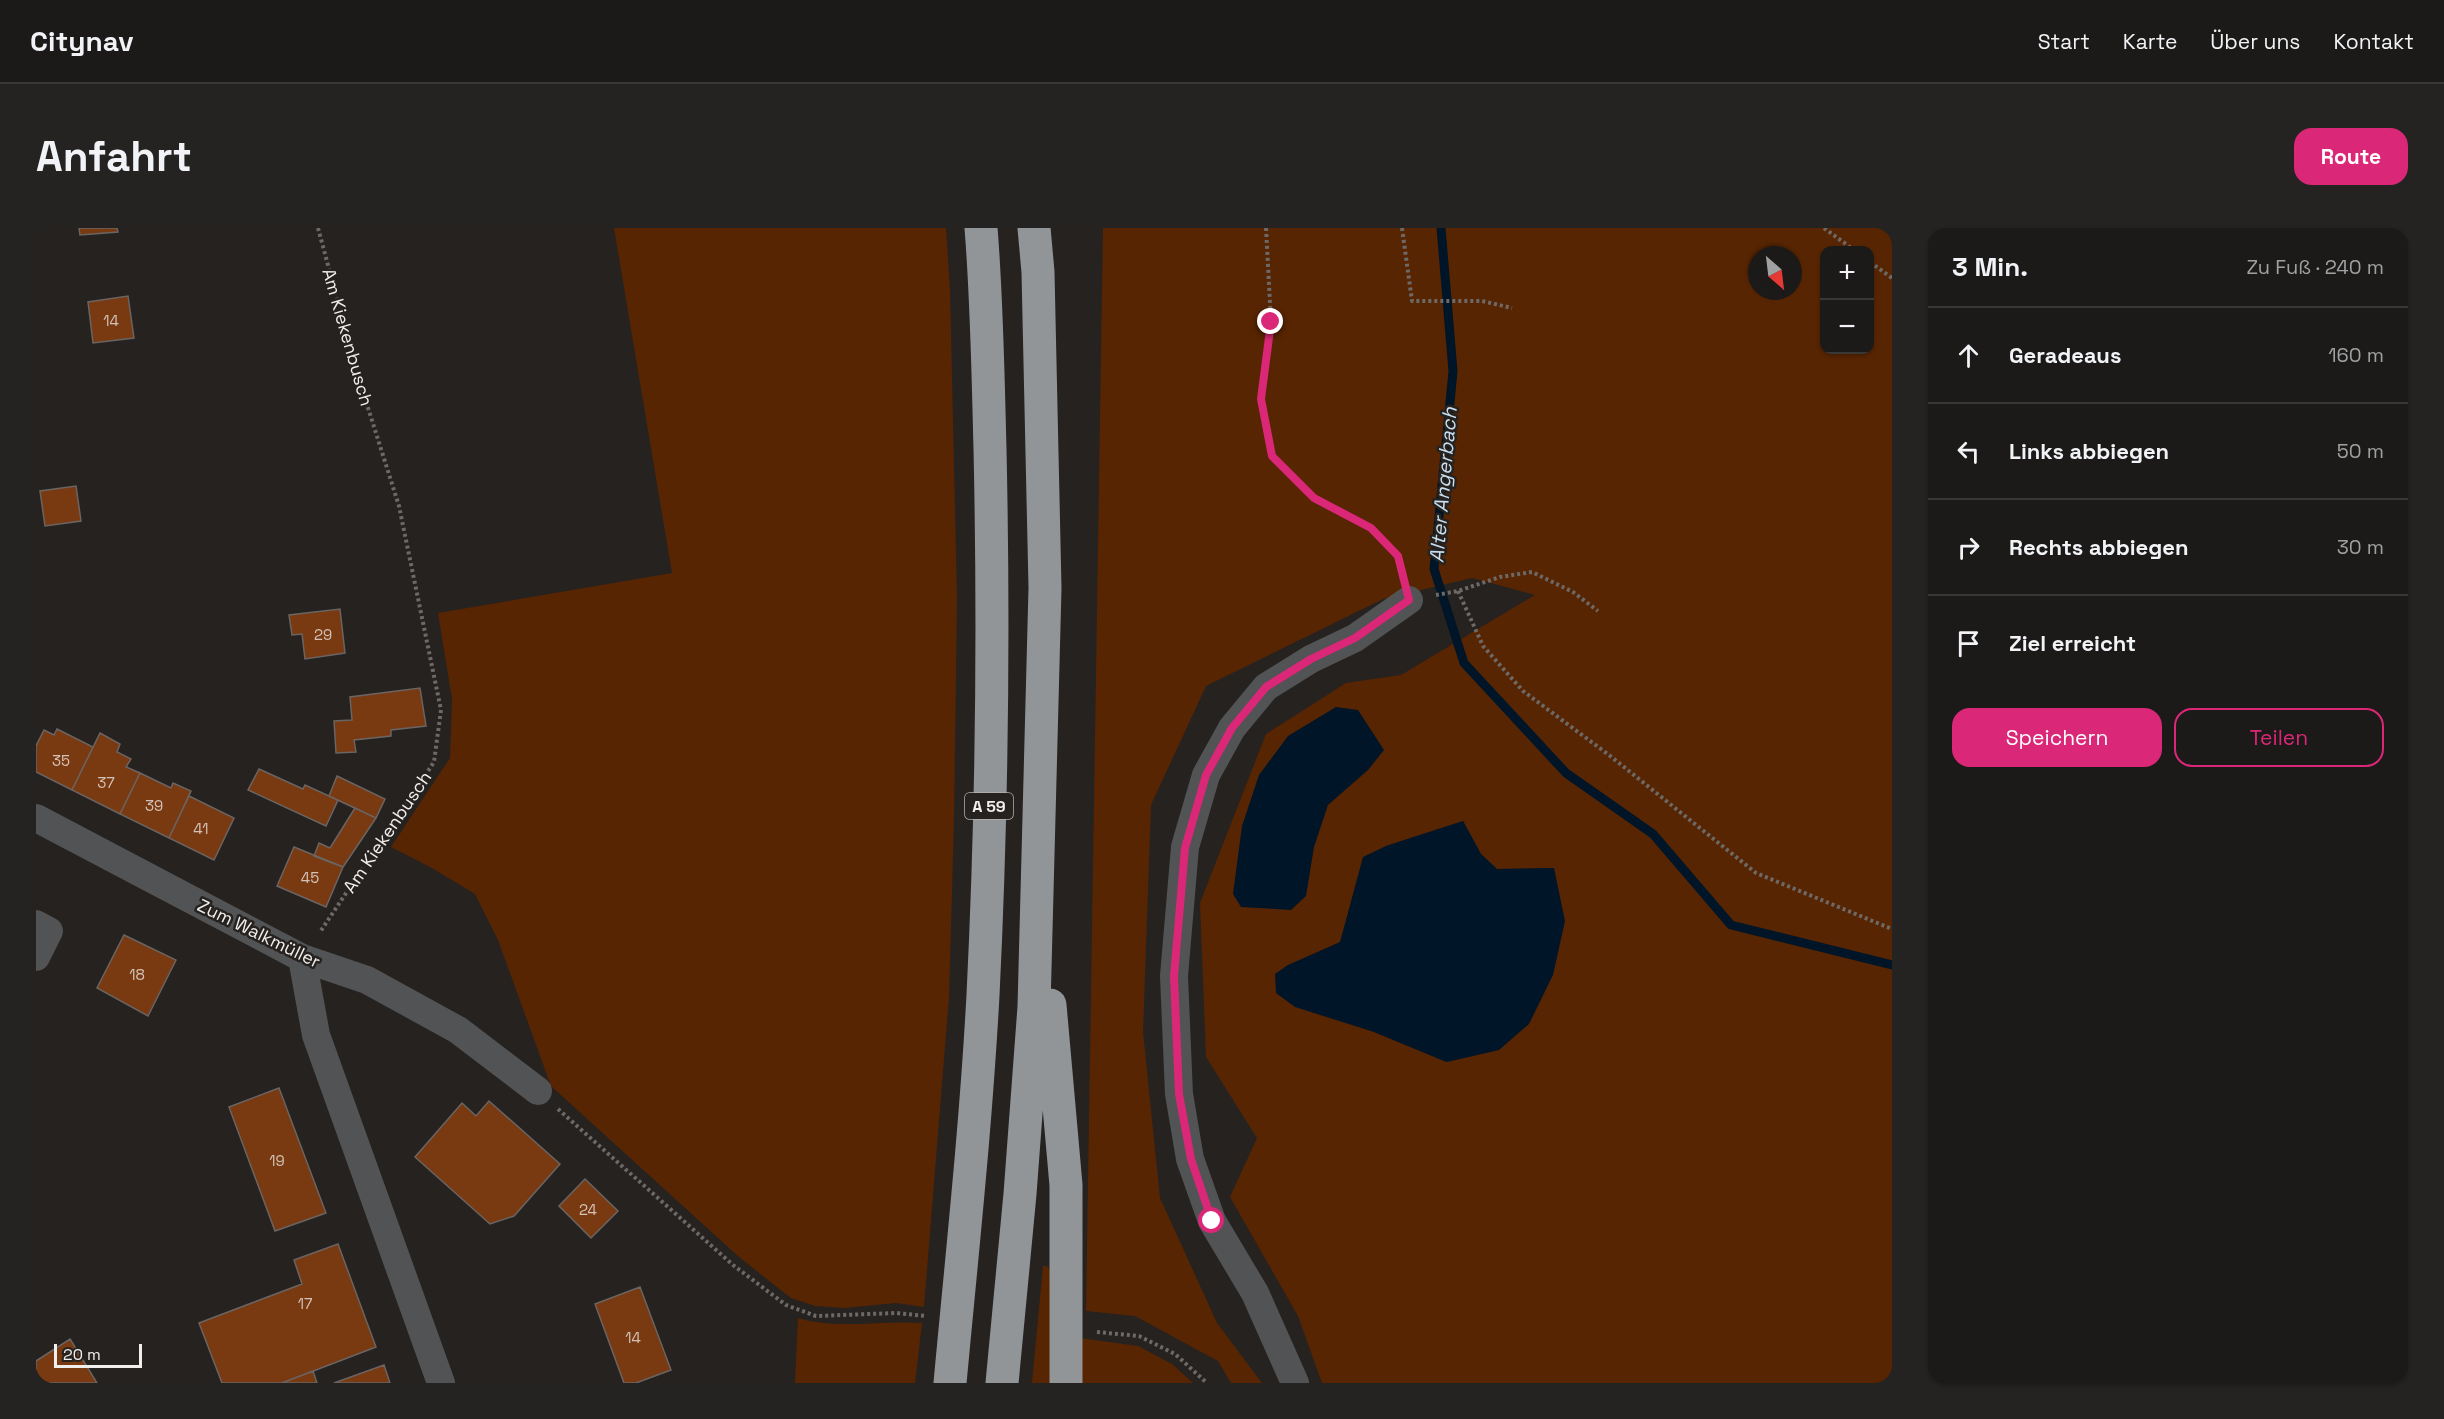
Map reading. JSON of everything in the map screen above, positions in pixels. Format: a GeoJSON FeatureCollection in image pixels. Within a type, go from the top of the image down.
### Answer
{"type":"FeatureCollection","features":[{"type":"Feature","properties":{"kind":"highway","name":"A 59"},"geometry":{"type":"LineString","coordinates":[[950,1383],[969,1184],[983,995],[989,815],[993,590],[986,286],[981,228]]}},
{"type":"Feature","properties":{"kind":"highway","name":"A 59"},"geometry":{"type":"LineString","coordinates":[[1002,1383],[1020,1194],[1034,1007],[1038,866],[1045,588],[1038,272],[1034,228]]}},
{"type":"Feature","properties":{"kind":"highway"},"geometry":{"type":"LineString","coordinates":[[1038,866],[1066,1185],[1066,1383]]}},
{"type":"Feature","properties":{"kind":"street"},"geometry":{"type":"LineString","coordinates":[[1295,1383],[1255,1293],[1212,1221],[1191,1159],[1179,1094],[1174,976],[1185,848],[1206,775],[1232,728],[1266,687],[1311,659],[1355,638],[1417,599]]}},
{"type":"Feature","properties":{"kind":"street","name":"Zum Walkmüller"},"geometry":{"type":"LineString","coordinates":[[36,818],[302,958],[367,980],[448,1024],[538,1091]]}},
{"type":"Feature","properties":{"kind":"street"},"geometry":{"type":"LineString","coordinates":[[36,924],[50,931],[36,957]]}},
{"type":"Feature","properties":{"kind":"street"},"geometry":{"type":"LineString","coordinates":[[302,958],[316,1035],[441,1383]]}},
{"type":"Feature","properties":{"kind":"path","name":"Am Kiekenbusch"},"geometry":{"type":"LineString","coordinates":[[302,958],[435,762],[441,710],[399,506],[357,374],[318,228]]}},
{"type":"Feature","properties":{"kind":"path"},"geometry":{"type":"LineString","coordinates":[[1266,228],[1271,322],[1261,399],[1272,456],[1314,498],[1371,528],[1398,556],[1417,599],[1458,591],[1500,577],[1532,572],[1573,592],[1598,610]]}},
{"type":"Feature","properties":{"kind":"path"},"geometry":{"type":"LineString","coordinates":[[1402,228],[1412,301],[1482,301],[1512,308]]}},
{"type":"Feature","properties":{"kind":"path"},"geometry":{"type":"LineString","coordinates":[[1824,228],[1849,246]]}},
{"type":"Feature","properties":{"kind":"path"},"geometry":{"type":"LineString","coordinates":[[1874,265],[1892,278]]}},
{"type":"Feature","properties":{"kind":"path"},"geometry":{"type":"LineString","coordinates":[[1458,591],[1483,646],[1523,691],[1609,755],[1756,873],[1892,929]]}},
{"type":"Feature","properties":{"kind":"path"},"geometry":{"type":"LineString","coordinates":[[538,1091],[733,1264],[786,1305],[816,1316],[896,1313]]}},
{"type":"Feature","properties":{"kind":"path"},"geometry":{"type":"LineString","coordinates":[[1139,1336],[1175,1354],[1207,1383]]}},
{"type":"Feature","properties":{"kind":"shaded area"},"geometry":{"type":"Polygon","coordinates":[[[614,228],[946,228],[950,290],[957,598],[954,820],[949,997],[924,1307],[896,1303],[844,1308],[815,1306],[791,1298],[739,1257],[551,1086],[498,940],[475,894],[391,847],[450,758],[452,699],[438,613],[672,573],[614,228]]]}},
{"type":"Feature","properties":{"kind":"shaded area"},"geometry":{"type":"Polygon","coordinates":[[[1103,228],[1892,228],[1892,1383],[1322,1383],[1298,1316],[1230,1197],[1257,1138],[1206,1057],[1200,903],[1266,734],[1346,683],[1401,675],[1535,595],[1472,578],[1383,599],[1206,686],[1151,805],[1143,1032],[1160,1198],[1217,1323],[1262,1383],[1231,1383],[1218,1361],[1135,1316],[1086,1311],[1103,228]],[[1463,821],[1386,846],[1340,942],[1316,954],[1374,1032],[1446,1062],[1554,868],[1497,869],[1481,854],[1463,821]]]}},
{"type":"Feature","properties":{"kind":"shaded area"},"geometry":{"type":"Polygon","coordinates":[[[1043,1266],[1047,1266],[1050,1271],[1051,1383],[1032,1383],[1043,1266]]]}},
{"type":"Feature","properties":{"kind":"shaded area"},"geometry":{"type":"Polygon","coordinates":[[[798,1318],[813,1322],[844,1324],[922,1323],[915,1383],[795,1383],[798,1318]]]}},
{"type":"Feature","properties":{"kind":"shaded area"},"geometry":{"type":"Polygon","coordinates":[[[1080,1338],[1138,1346],[1172,1364],[1193,1383],[1079,1383],[1080,1338]]]}},
{"type":"Feature","properties":{"kind":"water"},"geometry":{"type":"Polygon","coordinates":[[[1336,707],[1358,710],[1384,750],[1368,770],[1328,805],[1314,847],[1306,896],[1291,910],[1241,907],[1233,894],[1242,826],[1259,775],[1288,736],[1336,707]]]}},
{"type":"Feature","properties":{"kind":"water"},"geometry":{"type":"Polygon","coordinates":[[[1463,821],[1481,854],[1497,869],[1554,868],[1565,921],[1553,975],[1529,1024],[1499,1050],[1447,1062],[1374,1032],[1295,1007],[1276,993],[1275,974],[1288,965],[1340,942],[1363,857],[1386,846],[1463,821]]]}},
{"type":"Feature","properties":{"kind":"building"},"geometry":{"type":"Polygon","coordinates":[[[79,228],[117,228],[118,232],[80,235],[79,228]]]}},
{"type":"Feature","properties":{"kind":"building"},"geometry":{"type":"Polygon","coordinates":[[[128,296],[134,338],[93,343],[88,302],[128,296]]]}},
{"type":"Feature","properties":{"kind":"building"},"geometry":{"type":"Polygon","coordinates":[[[76,486],[81,521],[45,526],[40,491],[76,486]]]}},
{"type":"Feature","properties":{"kind":"building"},"geometry":{"type":"Polygon","coordinates":[[[340,609],[345,653],[305,659],[302,634],[292,635],[289,615],[340,609]]]}},
{"type":"Feature","properties":{"kind":"building"},"geometry":{"type":"Polygon","coordinates":[[[420,688],[426,726],[391,730],[391,736],[354,740],[356,752],[336,753],[334,721],[352,720],[350,697],[420,688]]]}},
{"type":"Feature","properties":{"kind":"building"},"geometry":{"type":"Polygon","coordinates":[[[57,729],[93,747],[72,790],[36,772],[36,746],[44,730],[54,735],[57,729]]]}},
{"type":"Feature","properties":{"kind":"building"},"geometry":{"type":"Polygon","coordinates":[[[100,733],[120,744],[117,752],[131,759],[126,767],[140,773],[120,814],[72,790],[100,733]]]}},
{"type":"Feature","properties":{"kind":"building"},"geometry":{"type":"Polygon","coordinates":[[[259,769],[303,789],[305,785],[338,800],[326,826],[248,790],[259,769]]]}},
{"type":"Feature","properties":{"kind":"building"},"geometry":{"type":"Polygon","coordinates":[[[140,773],[171,788],[173,783],[191,791],[169,838],[120,814],[140,773]]]}},
{"type":"Feature","properties":{"kind":"building"},"geometry":{"type":"Polygon","coordinates":[[[337,776],[385,799],[376,818],[329,796],[337,776]]]}},
{"type":"Feature","properties":{"kind":"building"},"geometry":{"type":"Polygon","coordinates":[[[189,796],[234,818],[214,860],[169,838],[189,796]]]}},
{"type":"Feature","properties":{"kind":"building"},"geometry":{"type":"Polygon","coordinates":[[[355,808],[376,818],[343,867],[314,856],[319,843],[330,848],[355,808]]]}},
{"type":"Feature","properties":{"kind":"building"},"geometry":{"type":"Polygon","coordinates":[[[294,847],[343,867],[326,907],[277,886],[294,847]]]}},
{"type":"Feature","properties":{"kind":"building"},"geometry":{"type":"Polygon","coordinates":[[[124,935],[176,960],[148,1016],[97,988],[124,935]]]}},
{"type":"Feature","properties":{"kind":"building"},"geometry":{"type":"Polygon","coordinates":[[[279,1088],[326,1213],[275,1231],[229,1107],[279,1088]]]}},
{"type":"Feature","properties":{"kind":"building"},"geometry":{"type":"Polygon","coordinates":[[[489,1101],[560,1164],[514,1216],[490,1224],[415,1157],[462,1103],[476,1116],[489,1101]]]}},
{"type":"Feature","properties":{"kind":"building"},"geometry":{"type":"Polygon","coordinates":[[[585,1179],[618,1211],[591,1238],[559,1206],[585,1179]]]}},
{"type":"Feature","properties":{"kind":"building"},"geometry":{"type":"Polygon","coordinates":[[[338,1244],[376,1347],[282,1383],[222,1383],[199,1323],[302,1284],[294,1260],[338,1244]]]}},
{"type":"Feature","properties":{"kind":"building"},"geometry":{"type":"Polygon","coordinates":[[[640,1287],[671,1370],[636,1383],[624,1383],[595,1304],[640,1287]]]}},
{"type":"Feature","properties":{"kind":"building"},"geometry":{"type":"Polygon","coordinates":[[[70,1339],[97,1383],[36,1383],[36,1361],[70,1339]]]}},
{"type":"Feature","properties":{"kind":"building"},"geometry":{"type":"Polygon","coordinates":[[[384,1365],[390,1383],[334,1383],[384,1365]]]}},
{"type":"Feature","properties":{"kind":"building"},"geometry":{"type":"Polygon","coordinates":[[[313,1371],[317,1383],[282,1383],[313,1371]]]}},
{"type":"Feature","properties":{"kind":"waterway","name":"Alter Angerbach"},"geometry":{"type":"LineString","coordinates":[[1441,228],[1453,371],[1434,569],[1464,663],[1566,773],[1653,834],[1731,925],[1892,965]]}},
{"type":"Feature","properties":{"kind":"route"},"geometry":{"type":"LineString","coordinates":[[1212,1221],[1191,1159],[1179,1094],[1174,976],[1185,848],[1206,775],[1232,728],[1266,687],[1311,659],[1355,638],[1409,600],[1398,556],[1371,528],[1314,498],[1272,456],[1261,399],[1271,322]]}}]}
